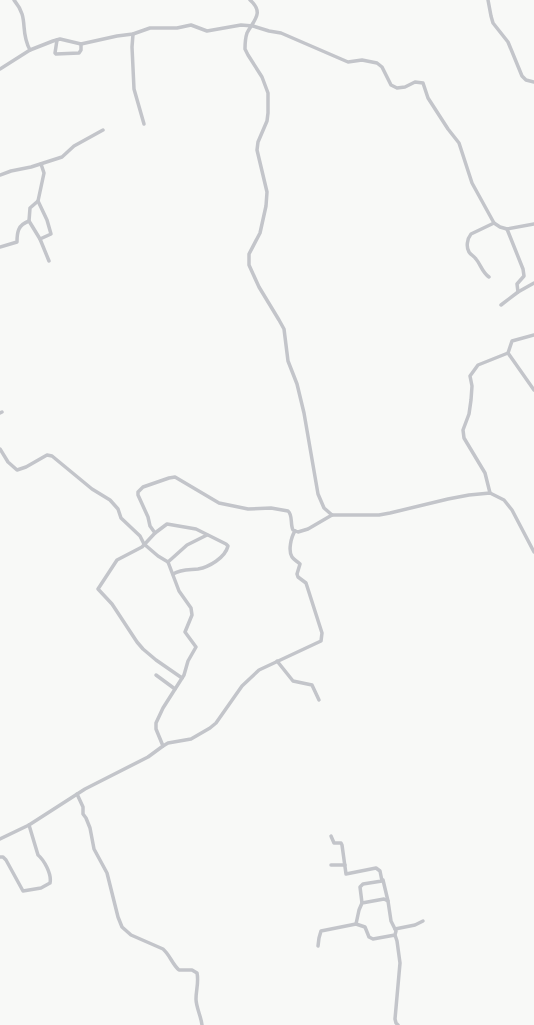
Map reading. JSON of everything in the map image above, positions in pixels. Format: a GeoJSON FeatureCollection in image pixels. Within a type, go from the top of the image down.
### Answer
{"type":"FeatureCollection","features":[{"type":"Feature","properties":{"kind":"street"},"geometry":{"type":"LineString","coordinates":[[14,0],[24,16],[24,37],[30,50]]}},
{"type":"Feature","properties":{"kind":"street"},"geometry":{"type":"LineString","coordinates":[[250,0],[255,5],[257,12],[253,26],[247,33],[245,49],[266,85],[268,93],[268,113],[267,121],[258,142],[257,150],[267,192],[266,206],[260,233],[249,254],[249,265],[259,287],[284,329],[288,361],[297,384],[304,413],[318,494],[324,508],[332,515]]}},
{"type":"Feature","properties":{"kind":"street"},"geometry":{"type":"LineString","coordinates":[[488,0],[493,23],[508,42],[522,76],[526,80],[534,82]]}},
{"type":"Feature","properties":{"kind":"street"},"geometry":{"type":"LineString","coordinates":[[0,69],[30,50],[57,40],[81,44],[133,34],[146,29],[158,27],[177,28],[191,25],[204,31],[210,31],[235,26],[253,26],[269,32],[286,34],[348,62],[362,60],[377,63],[382,67],[391,85],[397,88],[415,82],[423,83],[428,98],[459,143],[472,183],[494,223],[500,227],[508,229],[534,224]]}},
{"type":"Feature","properties":{"kind":"street"},"geometry":{"type":"LineString","coordinates":[[133,34],[132,47],[134,89],[144,124]]}},
{"type":"Feature","properties":{"kind":"street"},"geometry":{"type":"LineString","coordinates":[[57,40],[56,54],[78,53],[81,50],[81,44]]}},
{"type":"Feature","properties":{"kind":"street"},"geometry":{"type":"LineString","coordinates":[[0,175],[62,157],[74,146],[103,130]]}},
{"type":"Feature","properties":{"kind":"street"},"geometry":{"type":"LineString","coordinates":[[41,164],[44,173],[38,201],[30,208],[28,221],[40,239],[49,260]]}},
{"type":"Feature","properties":{"kind":"street"},"geometry":{"type":"LineString","coordinates":[[38,201],[51,232],[50,235],[40,239]]}},
{"type":"Feature","properties":{"kind":"street"},"geometry":{"type":"LineString","coordinates":[[0,247],[17,242],[18,228],[21,224],[28,221]]}},
{"type":"Feature","properties":{"kind":"street"},"geometry":{"type":"LineString","coordinates":[[489,277],[484,272],[477,259],[469,252],[467,245],[469,236],[494,223]]}},
{"type":"Feature","properties":{"kind":"street"},"geometry":{"type":"LineString","coordinates":[[508,229],[524,272],[524,277],[517,284],[518,292]]}},
{"type":"Feature","properties":{"kind":"street"},"geometry":{"type":"LineString","coordinates":[[501,305],[518,292],[534,283]]}},
{"type":"Feature","properties":{"kind":"street"},"geometry":{"type":"LineString","coordinates":[[490,493],[485,473],[464,438],[463,430],[469,414],[471,400],[472,386],[470,376],[478,365],[508,353],[512,341],[534,334]]}},
{"type":"Feature","properties":{"kind":"street"},"geometry":{"type":"LineString","coordinates":[[508,353],[534,390]]}},
{"type":"Feature","properties":{"kind":"street"},"geometry":{"type":"LineString","coordinates":[[0,449],[8,462],[17,470],[26,467],[47,455],[52,456],[92,489],[110,500],[118,509],[121,518],[140,536],[145,545],[168,562],[179,591],[191,608],[192,615],[185,632],[196,646],[188,661],[182,678],[163,708],[156,723],[156,729],[163,746]]}},
{"type":"Feature","properties":{"kind":"street"},"geometry":{"type":"LineString","coordinates":[[155,533],[150,526],[138,492],[144,487],[172,477],[180,480],[219,503],[248,509],[271,508],[288,510],[291,514],[292,528],[295,532]]}},
{"type":"Feature","properties":{"kind":"street"},"geometry":{"type":"LineString","coordinates":[[295,532],[308,529],[332,515],[379,515],[448,499],[490,493],[504,500],[509,505],[534,552]]}},
{"type":"Feature","properties":{"kind":"street"},"geometry":{"type":"LineString","coordinates":[[173,574],[180,570],[201,568],[216,561],[223,555],[227,549],[227,545],[190,527],[169,524],[155,533],[145,545],[138,550],[117,560],[98,589],[112,604],[143,649],[182,678]]}},
{"type":"Feature","properties":{"kind":"street"},"geometry":{"type":"LineString","coordinates":[[0,839],[29,825],[77,794],[148,756],[168,743],[191,738],[214,726],[242,686],[259,670],[321,641],[322,636],[306,583],[299,578],[297,574],[300,564],[293,559],[291,554],[291,539],[295,532]]}},
{"type":"Feature","properties":{"kind":"street"},"geometry":{"type":"LineString","coordinates":[[168,562],[187,545],[207,535]]}},
{"type":"Feature","properties":{"kind":"street"},"geometry":{"type":"LineString","coordinates":[[277,661],[292,681],[312,685],[319,700]]}},
{"type":"Feature","properties":{"kind":"street"},"geometry":{"type":"LineString","coordinates":[[156,675],[175,689]]}},
{"type":"Feature","properties":{"kind":"street"},"geometry":{"type":"LineString","coordinates":[[77,794],[83,807],[83,814],[90,828],[94,850],[106,873],[122,927],[130,935],[163,949],[179,970],[192,970],[197,973],[196,1004],[201,1017],[202,1025]]}},
{"type":"Feature","properties":{"kind":"street"},"geometry":{"type":"LineString","coordinates":[[0,857],[3,856],[6,860],[23,891],[41,888],[50,883],[50,878],[42,858],[38,855],[29,825]]}},
{"type":"Feature","properties":{"kind":"street"},"geometry":{"type":"LineString","coordinates":[[331,836],[334,843],[342,844],[346,874],[377,868],[380,871],[388,901],[391,921],[395,929],[400,963],[395,1019],[398,1025]]}},
{"type":"Feature","properties":{"kind":"street"},"geometry":{"type":"LineString","coordinates":[[331,864],[345,865]]}},
{"type":"Feature","properties":{"kind":"street"},"geometry":{"type":"LineString","coordinates":[[356,924],[362,903],[360,890],[362,886],[383,880]]}},
{"type":"Feature","properties":{"kind":"street"},"geometry":{"type":"LineString","coordinates":[[362,903],[384,899],[388,901]]}},
{"type":"Feature","properties":{"kind":"street"},"geometry":{"type":"LineString","coordinates":[[395,929],[415,925],[423,921]]}},
{"type":"Feature","properties":{"kind":"street"},"geometry":{"type":"LineString","coordinates":[[318,946],[318,938],[321,931],[356,924],[365,927],[371,939],[395,935]]}}]}
